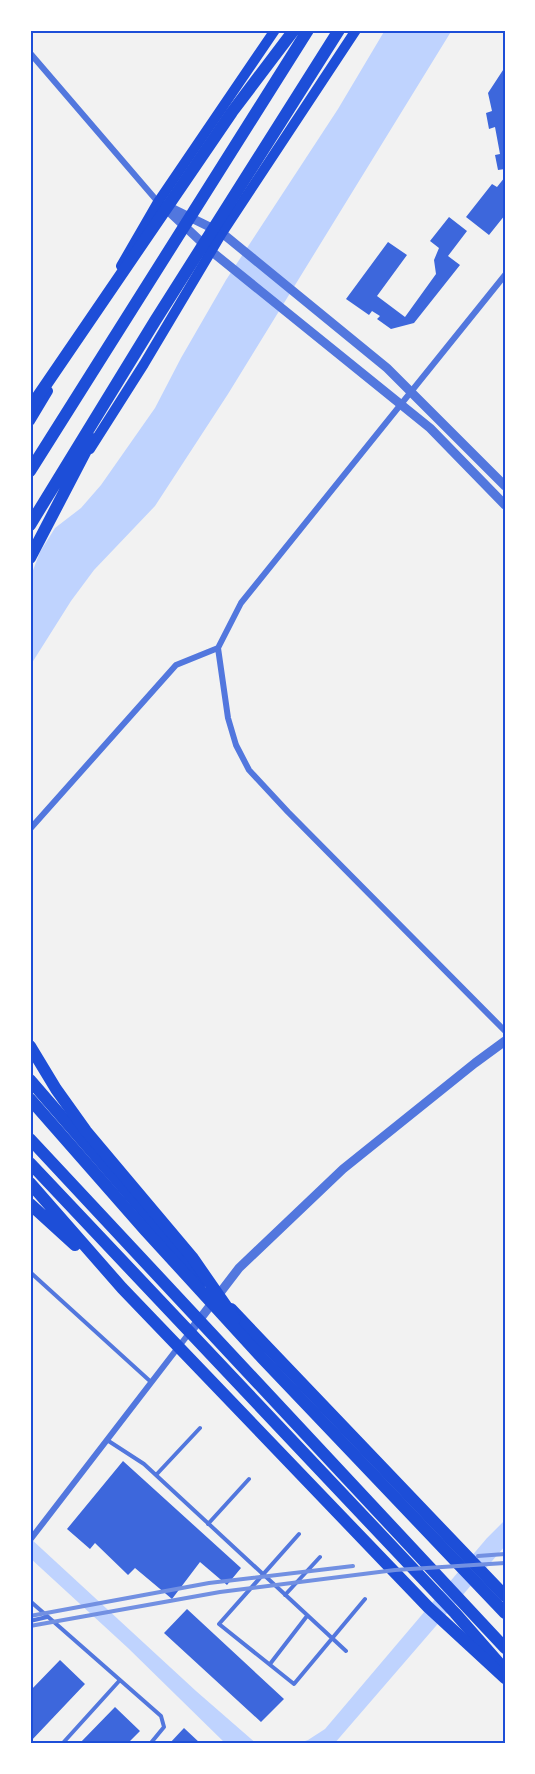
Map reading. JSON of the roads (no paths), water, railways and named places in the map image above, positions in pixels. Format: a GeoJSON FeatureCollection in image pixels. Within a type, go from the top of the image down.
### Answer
{"type":"FeatureCollection","features":[{"type":"Feature","properties":{"kind":"main road"},"geometry":{"type":"LineString","coordinates":[[30,421],[158,202],[275,30]]}},
{"type":"Feature","properties":{"kind":"main road"},"geometry":{"type":"LineString","coordinates":[[30,408],[225,121],[294,30]]}},
{"type":"Feature","properties":{"kind":"main road"},"geometry":{"type":"LineString","coordinates":[[30,471],[309,30]]}},
{"type":"Feature","properties":{"kind":"main road"},"geometry":{"type":"LineString","coordinates":[[30,525],[155,321],[339,30]]}},
{"type":"Feature","properties":{"kind":"main road"},"geometry":{"type":"LineString","coordinates":[[30,546],[144,364],[222,233],[356,30]]}},
{"type":"Feature","properties":{"kind":"main road"},"geometry":{"type":"LineString","coordinates":[[30,558],[49,518],[155,321]]}},
{"type":"Feature","properties":{"kind":"main road"},"geometry":{"type":"LineString","coordinates":[[30,1046],[56,1089],[86,1131],[192,1257],[263,1359]]}},
{"type":"Feature","properties":{"kind":"main road"},"geometry":{"type":"LineString","coordinates":[[30,1080],[182,1258],[505,1596]]}},
{"type":"Feature","properties":{"kind":"main road"},"geometry":{"type":"LineString","coordinates":[[30,1099],[263,1359],[505,1613]]}},
{"type":"Feature","properties":{"kind":"main road"},"geometry":{"type":"LineString","coordinates":[[30,1139],[505,1648]]}},
{"type":"Feature","properties":{"kind":"main road"},"geometry":{"type":"LineString","coordinates":[[30,1163],[455,1613],[505,1670]]}},
{"type":"Feature","properties":{"kind":"main road"},"geometry":{"type":"LineString","coordinates":[[30,1184],[122,1288],[428,1607],[505,1678]]}},
{"type":"Feature","properties":{"kind":"main road"},"geometry":{"type":"LineString","coordinates":[[30,1204],[122,1288]]}},
{"type":"Feature","properties":{"kind":"street"},"geometry":{"type":"LineString","coordinates":[[30,53],[158,202],[211,251],[430,428],[505,505]]}},
{"type":"Feature","properties":{"kind":"street"},"geometry":{"type":"LineString","coordinates":[[158,202],[222,233],[303,299],[387,368],[505,486]]}},
{"type":"Feature","properties":{"kind":"street"},"geometry":{"type":"LineString","coordinates":[[505,275],[241,603],[218,648],[228,718],[236,745],[249,770],[288,813],[505,1030]]}},
{"type":"Feature","properties":{"kind":"street"},"geometry":{"type":"LineString","coordinates":[[30,829],[176,665],[218,648]]}},
{"type":"Feature","properties":{"kind":"street"},"geometry":{"type":"LineString","coordinates":[[30,1540],[239,1268],[343,1169],[505,1041]]}},
{"type":"Feature","properties":{"kind":"lane"},"geometry":{"type":"LineString","coordinates":[[30,1272],[151,1382]]}},
{"type":"Feature","properties":{"kind":"lane"},"geometry":{"type":"LineString","coordinates":[[156,1475],[200,1428]]}},
{"type":"Feature","properties":{"kind":"lane"},"geometry":{"type":"LineString","coordinates":[[106,1439],[144,1464],[346,1651]]}},
{"type":"Feature","properties":{"kind":"lane"},"geometry":{"type":"LineString","coordinates":[[208,1524],[249,1479]]}},
{"type":"Feature","properties":{"kind":"lane"},"geometry":{"type":"LineString","coordinates":[[299,1534],[219,1624],[294,1684],[365,1599]]}},
{"type":"Feature","properties":{"kind":"lane"},"geometry":{"type":"LineString","coordinates":[[285,1595],[320,1557]]}},
{"type":"Feature","properties":{"kind":"lane"},"geometry":{"type":"LineString","coordinates":[[30,1601],[161,1716],[164,1727],[150,1744]]}},
{"type":"Feature","properties":{"kind":"lane"},"geometry":{"type":"LineString","coordinates":[[30,1621],[48,1616]]}},
{"type":"Feature","properties":{"kind":"lane"},"geometry":{"type":"LineString","coordinates":[[270,1664],[308,1616]]}},
{"type":"Feature","properties":{"kind":"lane"},"geometry":{"type":"LineString","coordinates":[[62,1744],[120,1680]]}},
{"type":"Feature","properties":{"kind":"water"},"geometry":{"type":"Polygon","coordinates":[[[385,30],[452,30],[228,394],[155,506],[94,570],[71,601],[30,666],[30,578],[40,552],[55,528],[81,508],[101,485],[155,408],[226,280],[338,109],[385,30]]]}},
{"type":"Feature","properties":{"kind":"water"},"geometry":{"type":"Polygon","coordinates":[[[505,1520],[505,1546],[334,1744],[296,1744],[308,1740],[325,1729],[487,1538],[505,1520]]]}},
{"type":"Feature","properties":{"kind":"water"},"geometry":{"type":"Polygon","coordinates":[[[30,1538],[257,1744],[226,1744],[128,1648],[30,1558],[30,1538]]]}},
{"type":"Feature","properties":{"kind":"railway"},"geometry":{"type":"LineString","coordinates":[[478,1556],[505,1554]]}},
{"type":"Feature","properties":{"kind":"railway"},"geometry":{"type":"LineString","coordinates":[[30,1626],[220,1592],[395,1570],[505,1563]]}},
{"type":"Feature","properties":{"kind":"railway"},"geometry":{"type":"LineString","coordinates":[[30,1616],[209,1583],[353,1566]]}}]}
